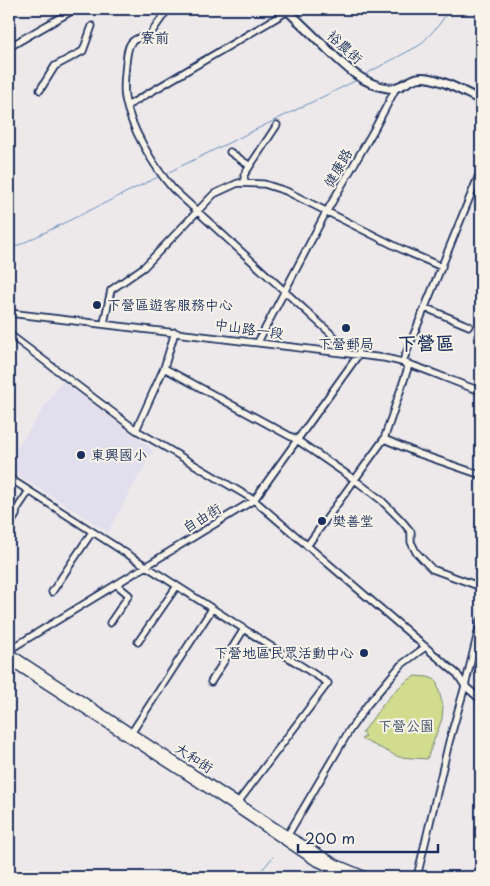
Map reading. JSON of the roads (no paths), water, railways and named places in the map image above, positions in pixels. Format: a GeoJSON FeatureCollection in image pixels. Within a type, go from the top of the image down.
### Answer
{"type":"FeatureCollection","features":[{"type":"Feature","properties":{"kind":"main road","name":"大和街"},"geometry":{"type":"LineString","coordinates":[[9,651],[132,732],[286,838],[314,860],[350,877]]}},
{"type":"Feature","properties":{"kind":"main road","name":"大和街"},"geometry":{"type":"LineString","coordinates":[[9,660],[236,804]]}},
{"type":"Feature","properties":{"kind":"main road","name":"大和街"},"geometry":{"type":"LineString","coordinates":[[286,838],[336,864],[368,877]]}},
{"type":"Feature","properties":{"kind":"street"},"geometry":{"type":"LineString","coordinates":[[9,47],[75,9]]}},
{"type":"Feature","properties":{"kind":"street"},"geometry":{"type":"LineString","coordinates":[[168,9],[150,36],[136,37],[130,43],[124,88],[132,121],[159,173],[173,189],[340,342],[345,347],[343,352]]}},
{"type":"Feature","properties":{"kind":"street"},"geometry":{"type":"LineString","coordinates":[[127,106],[287,10]]}},
{"type":"Feature","properties":{"kind":"street","name":"裕農街"},"geometry":{"type":"LineString","coordinates":[[287,10],[348,70],[374,83],[388,88],[396,88]]}},
{"type":"Feature","properties":{"kind":"street"},"geometry":{"type":"LineString","coordinates":[[40,90],[55,66],[83,50],[92,26]]}},
{"type":"Feature","properties":{"kind":"street"},"geometry":{"type":"LineString","coordinates":[[396,88],[414,79],[425,78],[443,82],[481,100]]}},
{"type":"Feature","properties":{"kind":"street","name":"健康路"},"geometry":{"type":"LineString","coordinates":[[258,342],[326,212],[396,88]]}},
{"type":"Feature","properties":{"kind":"street"},"geometry":{"type":"LineString","coordinates":[[245,183],[244,175],[278,125]]}},
{"type":"Feature","properties":{"kind":"street"},"geometry":{"type":"LineString","coordinates":[[230,152],[250,166]]}},
{"type":"Feature","properties":{"kind":"street"},"geometry":{"type":"LineString","coordinates":[[307,546],[384,439],[408,368],[403,361],[481,170]]}},
{"type":"Feature","properties":{"kind":"street"},"geometry":{"type":"LineString","coordinates":[[104,324],[111,290],[142,269],[196,210],[214,194],[238,183],[264,184],[286,191],[442,267]]}},
{"type":"Feature","properties":{"kind":"street"},"geometry":{"type":"LineString","coordinates":[[426,308],[469,326]]}},
{"type":"Feature","properties":{"kind":"street","name":"中山路一段"},"geometry":{"type":"LineString","coordinates":[[9,313],[343,352],[403,361],[481,391]]}},
{"type":"Feature","properties":{"kind":"street"},"geometry":{"type":"LineString","coordinates":[[136,430],[164,368],[174,332]]}},
{"type":"Feature","properties":{"kind":"street"},"geometry":{"type":"LineString","coordinates":[[9,334],[136,430],[254,500],[424,648],[457,674],[466,686],[481,700]]}},
{"type":"Feature","properties":{"kind":"street","name":"自由街"},"geometry":{"type":"LineString","coordinates":[[9,651],[254,500],[359,354]]}},
{"type":"Feature","properties":{"kind":"street"},"geometry":{"type":"LineString","coordinates":[[164,368],[297,440],[355,480],[381,500],[401,520],[411,532],[411,542],[416,552],[432,569],[481,587]]}},
{"type":"Feature","properties":{"kind":"street"},"geometry":{"type":"LineString","coordinates":[[384,439],[417,453],[481,475]]}},
{"type":"Feature","properties":{"kind":"street"},"geometry":{"type":"LineString","coordinates":[[9,478],[328,683],[236,804]]}},
{"type":"Feature","properties":{"kind":"street"},"geometry":{"type":"LineString","coordinates":[[10,526],[16,516],[17,509],[29,491]]}},
{"type":"Feature","properties":{"kind":"street"},"geometry":{"type":"LineString","coordinates":[[52,592],[92,532]]}},
{"type":"Feature","properties":{"kind":"street"},"geometry":{"type":"LineString","coordinates":[[110,624],[129,594],[117,585]]}},
{"type":"Feature","properties":{"kind":"street"},"geometry":{"type":"LineString","coordinates":[[138,642],[177,586]]}},
{"type":"Feature","properties":{"kind":"street"},"geometry":{"type":"LineString","coordinates":[[132,732],[212,609]]}},
{"type":"Feature","properties":{"kind":"street"},"geometry":{"type":"LineString","coordinates":[[417,877],[449,742],[466,686],[481,620]]}},
{"type":"Feature","properties":{"kind":"street"},"geometry":{"type":"LineString","coordinates":[[211,682],[244,629]]}},
{"type":"Feature","properties":{"kind":"street"},"geometry":{"type":"LineString","coordinates":[[286,838],[349,731],[368,704],[401,666],[424,648]]}},
{"type":"Feature","properties":{"kind":"waterway"},"geometry":{"type":"LineString","coordinates":[[9,52],[83,9]]}},
{"type":"Feature","properties":{"kind":"waterway"},"geometry":{"type":"LineString","coordinates":[[364,75],[420,45],[438,26],[450,9]]}},
{"type":"Feature","properties":{"kind":"waterway"},"geometry":{"type":"LineString","coordinates":[[165,174],[357,80]]}},
{"type":"Feature","properties":{"kind":"waterway"},"geometry":{"type":"LineString","coordinates":[[11,249],[158,177]]}},
{"type":"Feature","properties":{"kind":"waterway"},"geometry":{"type":"LineString","coordinates":[[475,704],[481,707]]}},
{"type":"Feature","properties":{"kind":"waterway"},"geometry":{"type":"LineString","coordinates":[[256,877],[273,857]]}},
{"type":"Feature","properties":{"kind":"place","name":"下營區遊客服務中心"},"geometry":{"type":"Point","coordinates":[97,305]}},
{"type":"Feature","properties":{"kind":"place","name":"下營郵局"},"geometry":{"type":"Point","coordinates":[346,328]}},
{"type":"Feature","properties":{"kind":"place","name":"東興國小"},"geometry":{"type":"Point","coordinates":[81,455]}},
{"type":"Feature","properties":{"kind":"place","name":"樊善堂"},"geometry":{"type":"Point","coordinates":[322,521]}},
{"type":"Feature","properties":{"kind":"place","name":"下營地區民眾活動中心"},"geometry":{"type":"Point","coordinates":[364,653]}},
{"type":"Feature","properties":{"kind":"district","name":"寮前"},"geometry":{"type":"Point","coordinates":[155,38]}},
{"type":"Feature","properties":{"kind":"district","name":"下營區"},"geometry":{"type":"Point","coordinates":[426,343]}},
{"type":"Feature","properties":{"kind":"park label","name":"下營公園"},"geometry":{"type":"Point","coordinates":[406,726]}}]}
